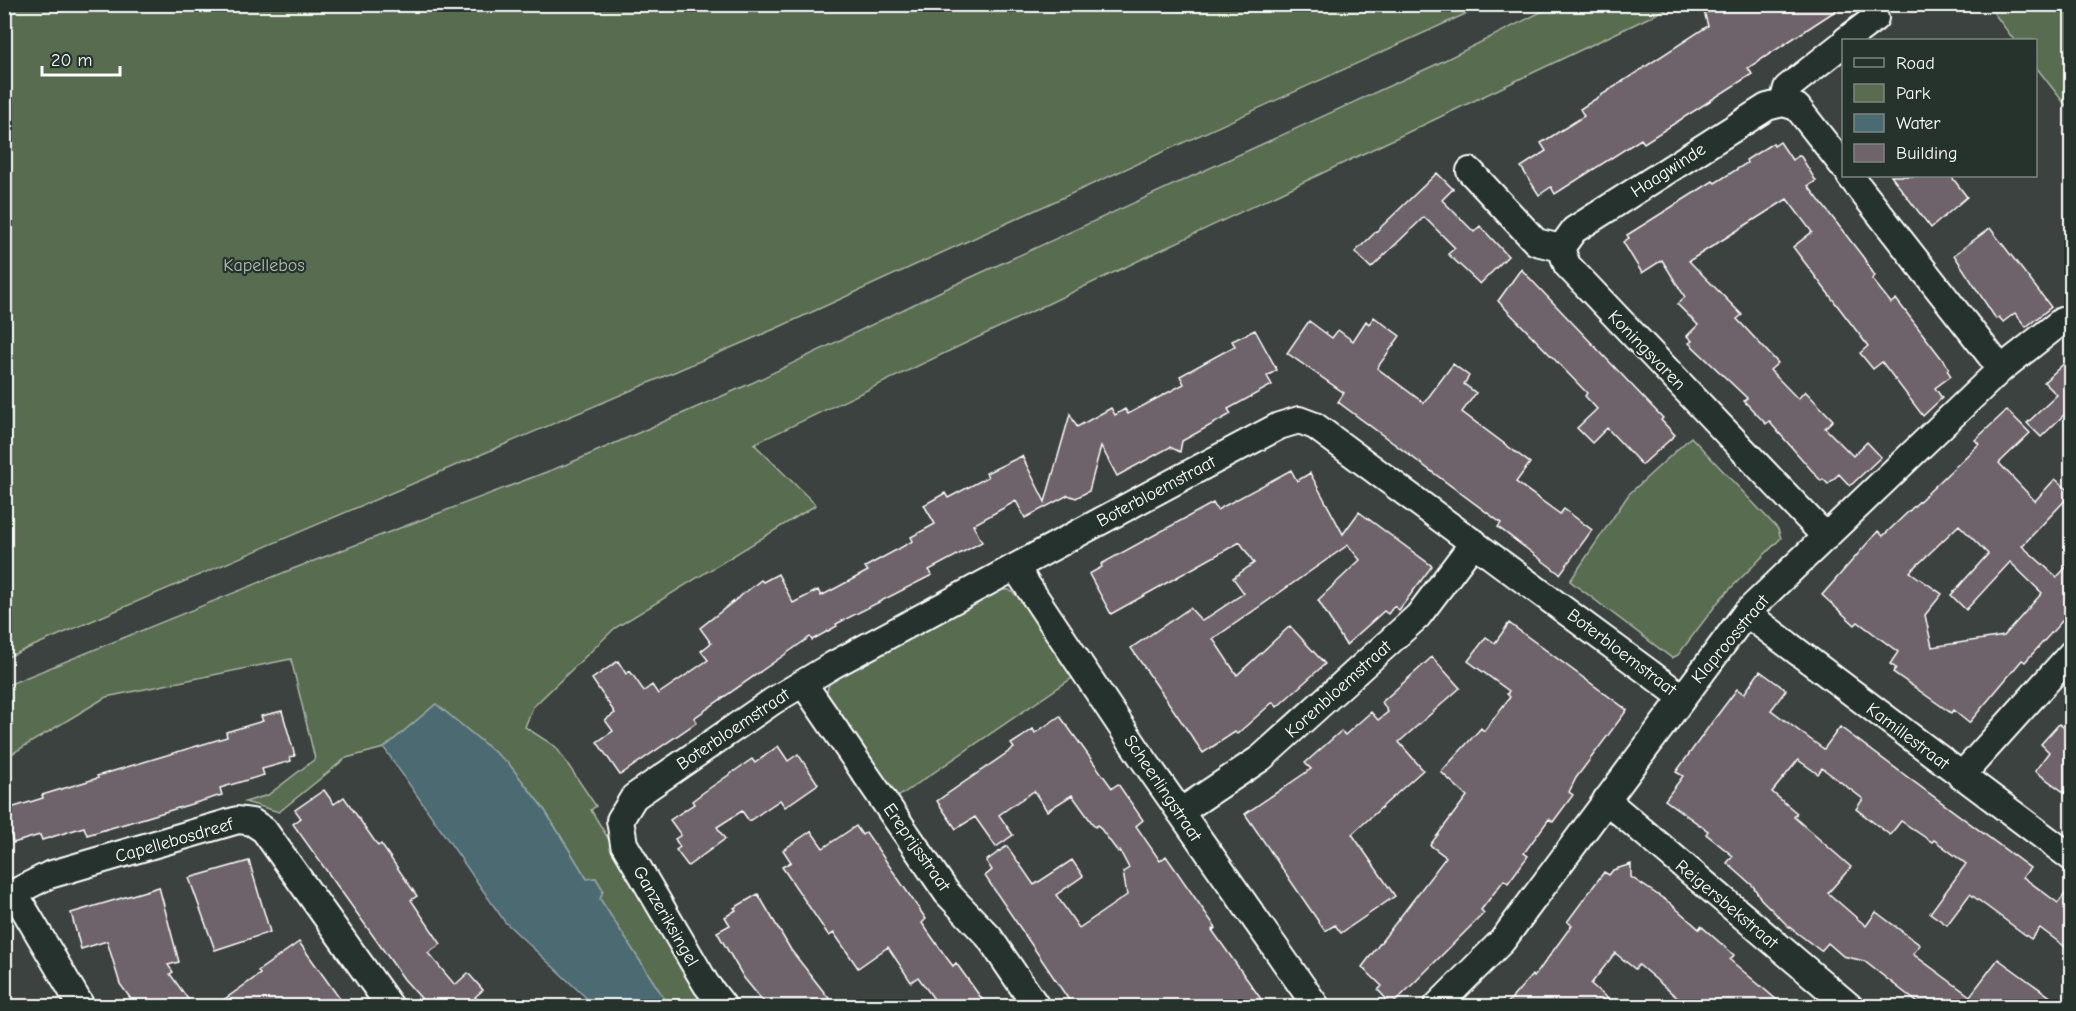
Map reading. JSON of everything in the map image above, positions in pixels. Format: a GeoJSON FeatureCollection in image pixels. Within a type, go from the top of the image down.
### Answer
{"type":"FeatureCollection","features":[{"type":"Feature","properties":{"kind":"street"},"geometry":{"type":"LineString","coordinates":[[1849,39],[1875,18]]}},
{"type":"Feature","properties":{"kind":"street"},"geometry":{"type":"LineString","coordinates":[[1842,44],[1787,88],[1783,103],[1797,108],[1842,164]]}},
{"type":"Feature","properties":{"kind":"street","name":"Haagwinde"},"geometry":{"type":"LineString","coordinates":[[1561,248],[1574,230],[1767,107],[1783,103]]}},
{"type":"Feature","properties":{"kind":"street"},"geometry":{"type":"LineString","coordinates":[[1470,171],[1536,242],[1561,248]]}},
{"type":"Feature","properties":{"kind":"street"},"geometry":{"type":"LineString","coordinates":[[1851,177],[2001,369]]}},
{"type":"Feature","properties":{"kind":"street","name":"Koningsvaren"},"geometry":{"type":"LineString","coordinates":[[1561,248],[1567,265],[1826,537]]}},
{"type":"Feature","properties":{"kind":"street","name":"Klaproosstraat"},"geometry":{"type":"LineString","coordinates":[[1437,1006],[1502,941],[1746,613],[2001,369],[2062,321],[2072,318]]}},
{"type":"Feature","properties":{"kind":"street","name":"Boterbloemstraat"},"geometry":{"type":"LineString","coordinates":[[620,820],[634,797],[803,683],[1279,426],[1299,420],[1315,426],[1682,697]]}},
{"type":"Feature","properties":{"kind":"street","name":"Korenbloemstraat"},"geometry":{"type":"LineString","coordinates":[[1180,812],[1260,758],[1418,616],[1474,542]]}},
{"type":"Feature","properties":{"kind":"street","name":"Scheerlingstraat"},"geometry":{"type":"LineString","coordinates":[[1015,567],[1035,601],[1180,812],[1317,1006]]}},
{"type":"Feature","properties":{"kind":"street","name":"Kamillestraat"},"geometry":{"type":"LineString","coordinates":[[1746,613],[2072,858]]}},
{"type":"Feature","properties":{"kind":"street"},"geometry":{"type":"LineString","coordinates":[[1961,776],[2072,653]]}},
{"type":"Feature","properties":{"kind":"street","name":"Ereprijsstraat"},"geometry":{"type":"LineString","coordinates":[[803,683],[947,893],[988,937],[1036,1006]]}},
{"type":"Feature","properties":{"kind":"street","name":"Reigersbekstraat"},"geometry":{"type":"LineString","coordinates":[[1606,800],[1849,1006]]}},
{"type":"Feature","properties":{"kind":"street","name":"Capellebosdreef"},"geometry":{"type":"LineString","coordinates":[[9,895],[60,872],[238,820],[252,822],[264,830],[390,1006]]}},
{"type":"Feature","properties":{"kind":"street","name":"Ganzeriksingel"},"geometry":{"type":"LineString","coordinates":[[620,820],[624,844],[706,984],[723,1006]]}},
{"type":"Feature","properties":{"kind":"street"},"geometry":{"type":"LineString","coordinates":[[9,895],[81,1006]]}},
{"type":"Feature","properties":{"kind":"green space","name":"Kapellebos"},"geometry":{"type":"Polygon","coordinates":[[[5,4],[1485,5],[777,328],[5,658],[5,4]]]}},
{"type":"Feature","properties":{"kind":"green space"},"geometry":{"type":"Polygon","coordinates":[[[1555,5],[1675,5],[754,444],[816,505],[615,628],[533,707],[525,727],[556,747],[596,806],[591,810],[695,983],[713,1006],[669,1006],[600,899],[603,890],[596,878],[587,879],[544,809],[509,764],[436,704],[384,748],[346,758],[279,812],[245,802],[268,795],[315,759],[291,659],[106,697],[5,758],[5,686],[290,570],[570,463],[754,382],[939,292],[1435,65],[1555,5]]]}},
{"type":"Feature","properties":{"kind":"green space"},"geometry":{"type":"Polygon","coordinates":[[[1988,5],[2071,5],[2071,112],[2037,68],[2037,39],[2013,39],[1988,5]]]}},
{"type":"Feature","properties":{"kind":"green space"},"geometry":{"type":"Polygon","coordinates":[[[1691,437],[1778,529],[1781,538],[1722,597],[1678,655],[1672,658],[1570,581],[1629,494],[1691,437]]]}},
{"type":"Feature","properties":{"kind":"green space"},"geometry":{"type":"Polygon","coordinates":[[[997,589],[1009,590],[1019,597],[1075,676],[895,799],[826,696],[830,679],[997,589]]]}},
{"type":"Feature","properties":{"kind":"water"},"geometry":{"type":"Polygon","coordinates":[[[436,704],[509,764],[544,809],[587,879],[596,878],[603,890],[600,899],[669,1006],[595,1006],[505,922],[384,748],[436,704]]]}},
{"type":"Feature","properties":{"kind":"building"},"geometry":{"type":"Polygon","coordinates":[[[1702,4],[1846,4],[1748,68],[1752,74],[1644,143],[1641,139],[1555,194],[1551,187],[1539,195],[1521,167],[1546,151],[1541,143],[1584,116],[1580,109],[1708,26],[1702,4]]]}},
{"type":"Feature","properties":{"kind":"building"},"geometry":{"type":"Polygon","coordinates":[[[1780,142],[1792,160],[1800,155],[1816,181],[1808,186],[1863,257],[1875,276],[1872,279],[1891,303],[1896,299],[1949,368],[1947,370],[1951,376],[1935,388],[1942,398],[1923,416],[1882,362],[1873,369],[1860,353],[1868,346],[1793,247],[1812,232],[1787,199],[1689,261],[1742,315],[1737,319],[1778,363],[1770,370],[1798,399],[1805,391],[1833,420],[1825,428],[1853,456],[1867,442],[1881,457],[1850,486],[1839,474],[1828,484],[1823,479],[1821,481],[1769,421],[1766,424],[1744,401],[1747,398],[1689,343],[1692,341],[1687,336],[1698,325],[1677,304],[1685,297],[1662,260],[1642,273],[1623,242],[1629,238],[1627,235],[1713,181],[1715,183],[1747,163],[1746,160],[1773,143],[1774,146],[1780,142]]]}},
{"type":"Feature","properties":{"kind":"building"},"geometry":{"type":"Polygon","coordinates":[[[1437,173],[1453,189],[1442,200],[1474,232],[1480,226],[1508,256],[1480,284],[1448,254],[1455,248],[1424,217],[1371,268],[1355,252],[1437,173]]]}},
{"type":"Feature","properties":{"kind":"building"},"geometry":{"type":"Polygon","coordinates":[[[1892,177],[1952,177],[1967,197],[1931,228],[1892,177]]]}},
{"type":"Feature","properties":{"kind":"building"},"geometry":{"type":"Polygon","coordinates":[[[1990,228],[2051,307],[2026,327],[2015,313],[2003,322],[1999,317],[1996,319],[1954,255],[1990,228]]]}},
{"type":"Feature","properties":{"kind":"building"},"geometry":{"type":"Polygon","coordinates":[[[1521,269],[1663,418],[1661,420],[1675,435],[1642,465],[1607,428],[1592,443],[1577,428],[1597,409],[1585,396],[1587,393],[1498,301],[1521,269]]]}},
{"type":"Feature","properties":{"kind":"building"},"geometry":{"type":"Polygon","coordinates":[[[1374,317],[1400,336],[1377,368],[1424,403],[1453,364],[1469,376],[1464,384],[1476,393],[1462,412],[1530,463],[1516,482],[1560,514],[1564,509],[1592,530],[1560,574],[1498,527],[1501,523],[1338,402],[1344,393],[1287,353],[1309,321],[1332,338],[1338,330],[1353,341],[1366,321],[1369,324],[1374,317]]]}},
{"type":"Feature","properties":{"kind":"building"},"geometry":{"type":"Polygon","coordinates":[[[1255,330],[1277,370],[1267,376],[1272,385],[1228,409],[1231,414],[1182,441],[1180,452],[1170,447],[1117,476],[1101,446],[1089,491],[1076,498],[1068,495],[1025,518],[1016,501],[973,525],[982,542],[929,570],[932,575],[836,624],[837,626],[812,640],[810,637],[694,718],[697,722],[620,775],[597,742],[613,731],[605,720],[615,713],[592,679],[618,661],[626,674],[630,671],[644,691],[652,685],[658,694],[708,660],[701,651],[711,643],[700,628],[761,580],[763,582],[778,574],[793,603],[818,590],[821,596],[868,571],[865,567],[913,541],[911,537],[935,524],[924,505],[945,493],[948,498],[988,477],[986,473],[1022,456],[1045,502],[1070,414],[1077,427],[1111,408],[1115,415],[1125,409],[1128,414],[1184,384],[1180,376],[1235,346],[1232,341],[1255,330]]]}},
{"type":"Feature","properties":{"kind":"building"},"geometry":{"type":"Polygon","coordinates":[[[2072,356],[2072,411],[2070,409],[2041,437],[2027,423],[2057,395],[2044,382],[2072,356]]]}},
{"type":"Feature","properties":{"kind":"building"},"geometry":{"type":"Polygon","coordinates":[[[2007,410],[2030,433],[1999,463],[2035,501],[2055,479],[2072,493],[2022,546],[2057,577],[2072,561],[2072,610],[2025,662],[2022,660],[1969,723],[1953,710],[1951,713],[1893,672],[1896,668],[1890,664],[1898,652],[1858,622],[1855,625],[1822,595],[1878,531],[1883,536],[1979,444],[1975,440],[2007,410]],[[1959,525],[1910,572],[1942,594],[1925,615],[1932,647],[2004,636],[2042,593],[2010,562],[1966,610],[1951,595],[1988,554],[1959,525]]]}},
{"type":"Feature","properties":{"kind":"building"},"geometry":{"type":"Polygon","coordinates":[[[1291,470],[1297,481],[1310,473],[1343,534],[1359,512],[1432,566],[1399,610],[1394,606],[1388,614],[1384,611],[1346,645],[1318,600],[1360,560],[1348,545],[1213,639],[1237,675],[1290,626],[1325,664],[1277,707],[1273,702],[1237,734],[1235,732],[1203,753],[1131,648],[1190,608],[1202,621],[1244,593],[1233,578],[1254,563],[1240,542],[1111,614],[1089,574],[1102,567],[1101,564],[1213,503],[1217,510],[1291,470]]]}},
{"type":"Feature","properties":{"kind":"building"},"geometry":{"type":"Polygon","coordinates":[[[1509,623],[1627,710],[1576,778],[1569,792],[1573,795],[1553,822],[1549,819],[1524,853],[1528,856],[1508,883],[1504,880],[1481,910],[1484,913],[1392,1005],[1378,990],[1382,986],[1362,967],[1446,857],[1430,845],[1467,796],[1441,772],[1481,728],[1484,731],[1510,697],[1507,694],[1509,691],[1468,661],[1486,637],[1495,643],[1509,623]]]}},
{"type":"Feature","properties":{"kind":"building"},"geometry":{"type":"Polygon","coordinates":[[[1432,657],[1460,688],[1399,742],[1423,770],[1352,834],[1395,896],[1341,933],[1335,925],[1325,931],[1245,814],[1311,769],[1305,763],[1341,731],[1345,735],[1371,712],[1378,720],[1388,712],[1382,702],[1432,657]]]}},
{"type":"Feature","properties":{"kind":"building"},"geometry":{"type":"Polygon","coordinates":[[[1760,671],[1786,690],[1771,710],[1824,749],[1840,727],[2030,868],[2023,877],[2058,903],[2072,885],[2072,952],[2040,928],[2031,939],[1970,894],[1947,925],[1930,913],[1966,864],[1934,840],[1932,842],[1901,821],[1890,835],[1856,809],[1863,799],[1822,768],[1818,774],[1798,760],[1772,792],[1797,813],[1794,817],[1851,867],[1828,893],[1866,926],[1876,912],[1920,945],[1913,954],[1970,996],[1998,959],[2063,1006],[1922,1006],[1864,961],[1843,956],[1828,943],[1821,951],[1788,926],[1761,899],[1753,886],[1727,863],[1733,856],[1706,834],[1708,831],[1665,800],[1683,776],[1676,772],[1713,721],[1737,689],[1744,694],[1760,671]]]}},
{"type":"Feature","properties":{"kind":"building"},"geometry":{"type":"Polygon","coordinates":[[[282,711],[295,756],[290,757],[291,761],[262,769],[264,775],[220,788],[222,795],[87,835],[84,827],[42,840],[40,835],[13,843],[10,831],[4,833],[4,810],[43,798],[42,795],[98,778],[97,776],[227,737],[226,732],[263,721],[261,716],[282,711]]]}},
{"type":"Feature","properties":{"kind":"building"},"geometry":{"type":"Polygon","coordinates":[[[1060,716],[1112,788],[1118,784],[1143,820],[1136,826],[1160,861],[1166,856],[1216,928],[1212,930],[1266,1006],[1073,1006],[985,876],[992,870],[986,861],[1007,846],[1034,885],[1072,860],[1083,876],[1056,895],[1079,928],[1127,895],[1123,872],[1129,868],[1120,851],[1118,852],[1098,825],[1095,827],[1072,795],[1047,811],[1034,791],[1016,803],[999,815],[1013,835],[996,847],[975,817],[956,829],[937,801],[1014,748],[1011,744],[1033,729],[1035,733],[1060,716]]]}},
{"type":"Feature","properties":{"kind":"building"},"geometry":{"type":"Polygon","coordinates":[[[2072,722],[2072,798],[2035,771],[2049,752],[2041,744],[2059,724],[2066,729],[2072,722]]]}},
{"type":"Feature","properties":{"kind":"building"},"geometry":{"type":"Polygon","coordinates":[[[778,746],[788,761],[798,754],[818,784],[785,807],[780,800],[749,821],[742,811],[717,827],[725,839],[688,866],[676,850],[680,847],[675,839],[681,835],[670,820],[694,804],[692,801],[704,792],[752,759],[755,763],[778,746]]]}},
{"type":"Feature","properties":{"kind":"building"},"geometry":{"type":"Polygon","coordinates":[[[324,790],[334,804],[344,797],[378,846],[381,844],[417,896],[411,900],[441,944],[428,953],[455,985],[468,973],[483,990],[475,997],[484,1006],[428,1006],[404,979],[293,824],[301,818],[295,810],[324,790]]]}},
{"type":"Feature","properties":{"kind":"building"},"geometry":{"type":"Polygon","coordinates":[[[856,826],[862,835],[866,832],[926,919],[922,923],[953,966],[956,963],[987,1006],[939,1006],[918,977],[911,982],[888,947],[858,968],[834,933],[829,936],[782,867],[791,862],[783,850],[811,831],[823,848],[856,826]]]}},
{"type":"Feature","properties":{"kind":"building"},"geometry":{"type":"Polygon","coordinates":[[[249,861],[270,932],[215,950],[189,878],[249,861]]]}},
{"type":"Feature","properties":{"kind":"building"},"geometry":{"type":"Polygon","coordinates":[[[1631,864],[1631,877],[1670,903],[1699,929],[1701,926],[1734,955],[1730,960],[1784,1006],[1687,1006],[1639,965],[1635,969],[1615,953],[1591,984],[1616,1006],[1505,1006],[1532,975],[1534,977],[1572,925],[1567,922],[1604,872],[1609,875],[1613,870],[1631,864]]]}},
{"type":"Feature","properties":{"kind":"building"},"geometry":{"type":"Polygon","coordinates":[[[159,887],[179,962],[168,965],[173,972],[170,974],[193,1006],[136,1006],[120,984],[107,941],[81,949],[71,913],[159,887]]]}},
{"type":"Feature","properties":{"kind":"building"},"geometry":{"type":"Polygon","coordinates":[[[758,894],[791,950],[835,1006],[767,1006],[744,978],[717,932],[730,925],[725,917],[736,910],[734,908],[758,894]]]}},
{"type":"Feature","properties":{"kind":"building"},"geometry":{"type":"Polygon","coordinates":[[[299,942],[345,1006],[215,1006],[260,974],[258,971],[299,942]]]}}]}
